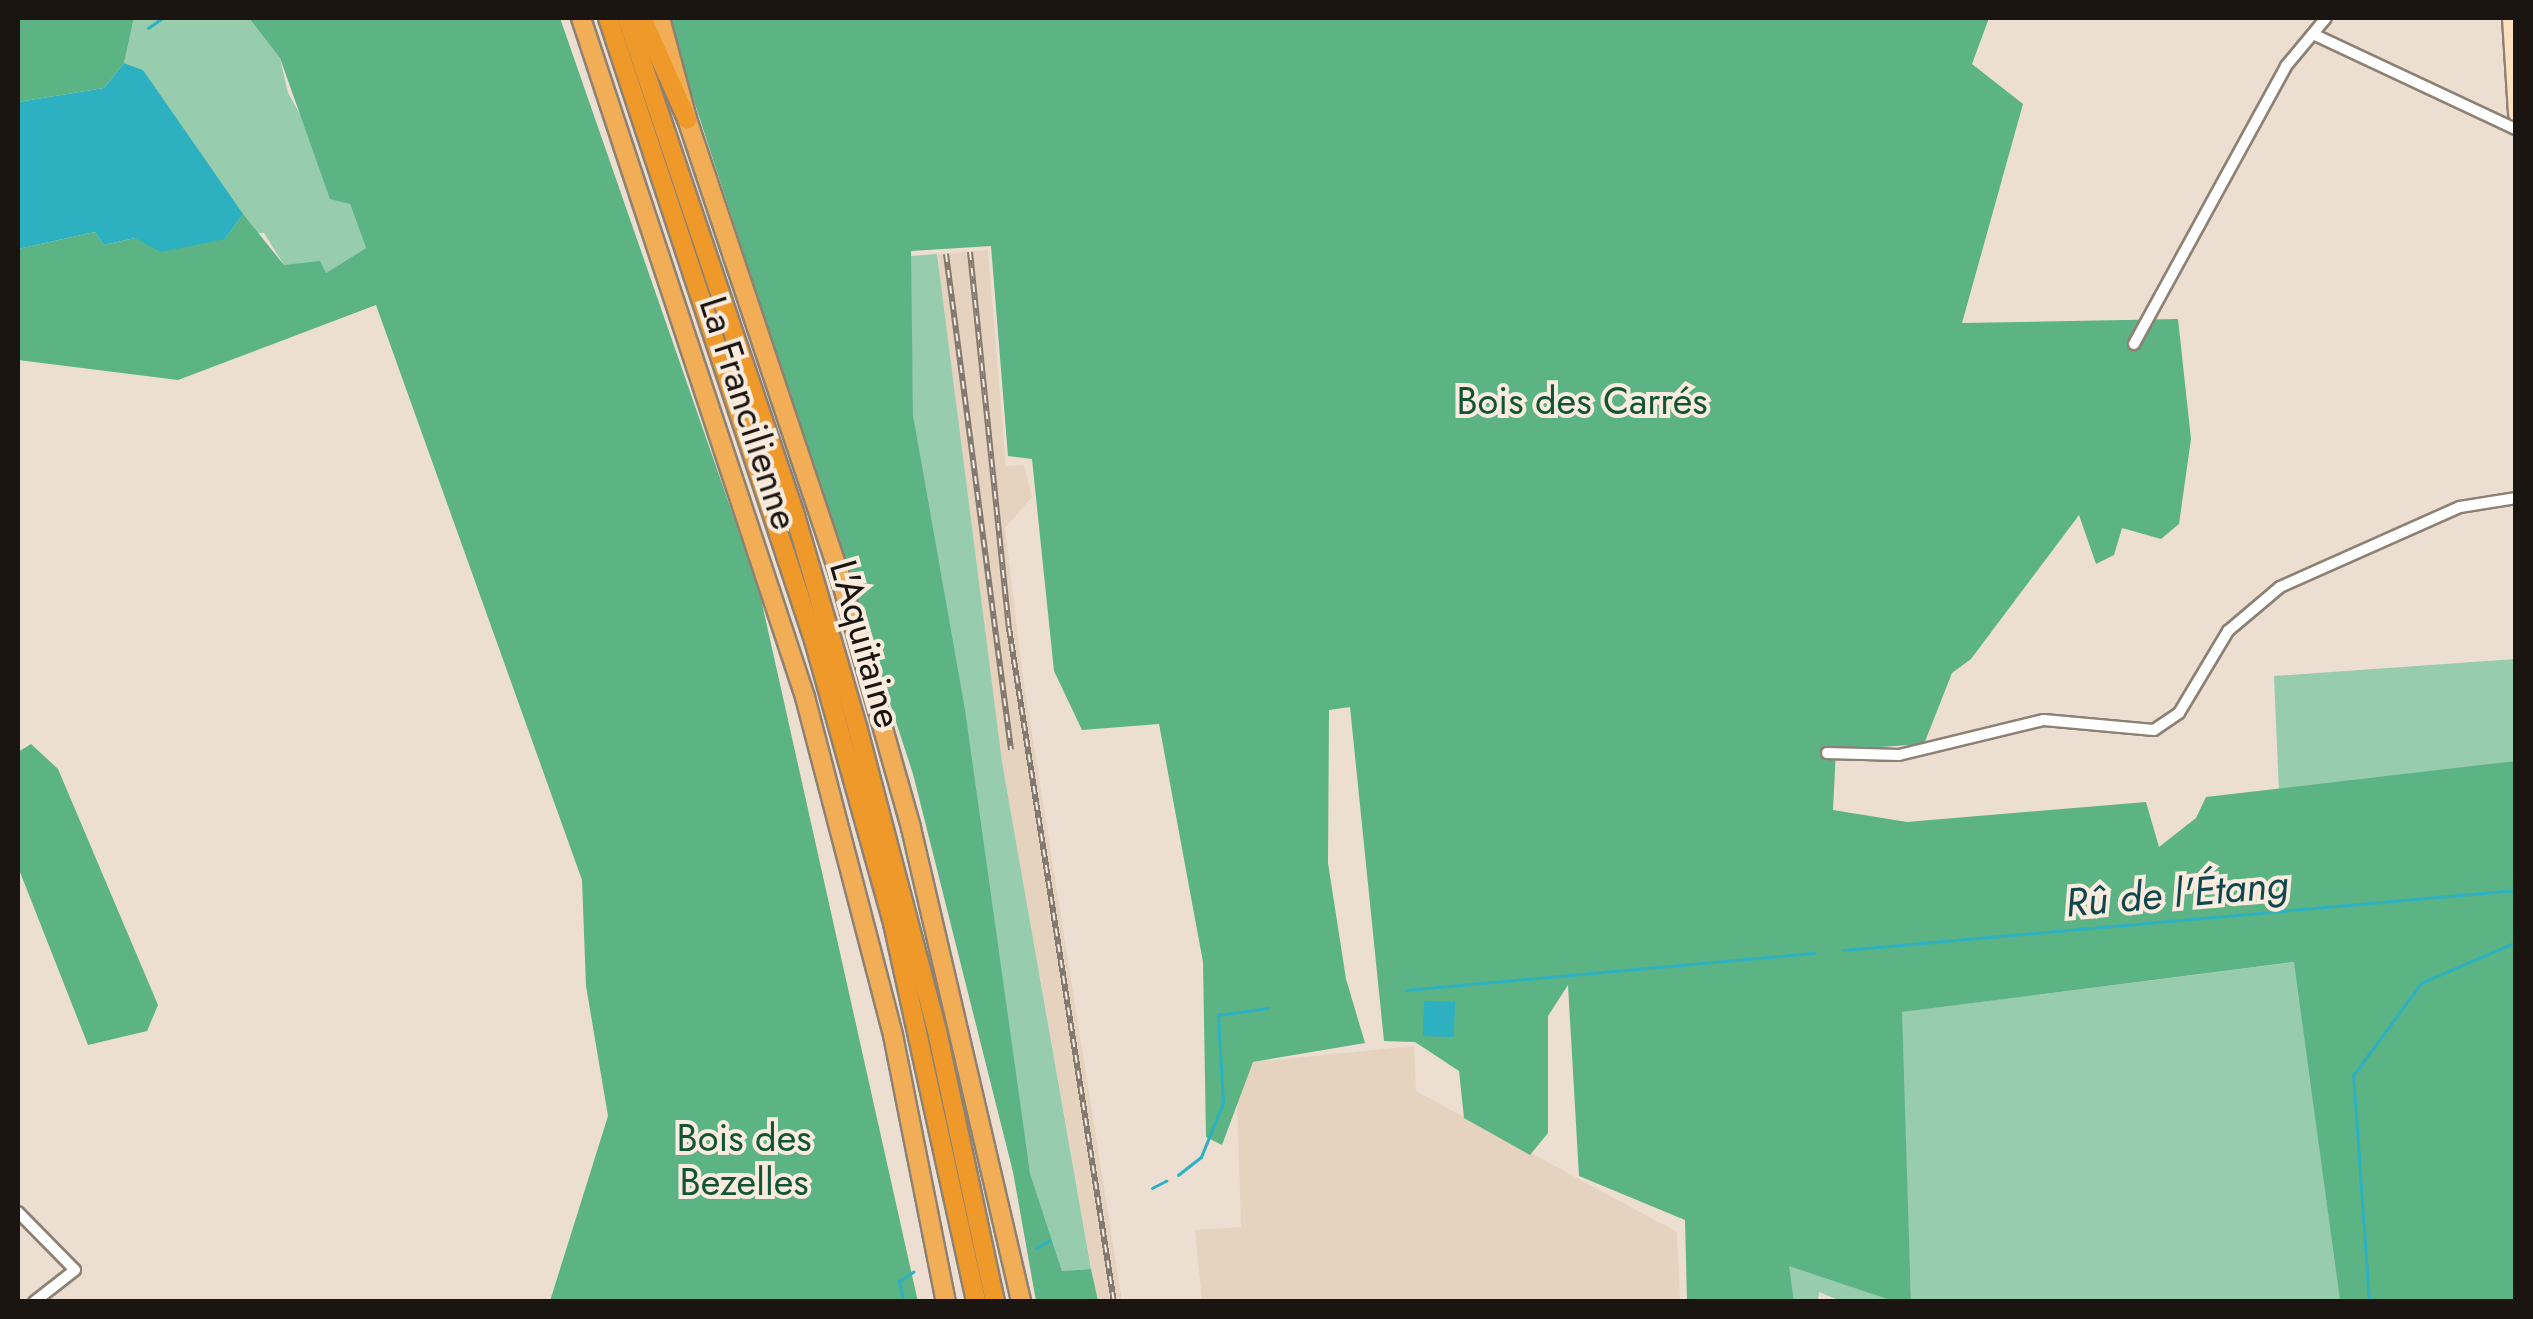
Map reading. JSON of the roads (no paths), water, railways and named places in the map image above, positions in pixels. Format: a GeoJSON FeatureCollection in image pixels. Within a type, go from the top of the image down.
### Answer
{"type":"FeatureCollection","features":[{"type":"Feature","properties":{"kind":"highway","name":"La Francilienne"},"geometry":{"type":"LineString","coordinates":[[581,18],[805,698],[893,1034],[946,1302]]}},
{"type":"Feature","properties":{"kind":"highway","name":"L'Aquitaine"},"geometry":{"type":"LineString","coordinates":[[608,18],[814,640],[922,1045],[976,1302]]}},
{"type":"Feature","properties":{"kind":"highway","name":"L'Aquitaine"},"geometry":{"type":"LineString","coordinates":[[627,18],[794,512],[858,730],[938,1036],[996,1302]]}},
{"type":"Feature","properties":{"kind":"highway"},"geometry":{"type":"LineString","coordinates":[[642,18],[687,120]]}},
{"type":"Feature","properties":{"kind":"highway","name":"La Francilienne"},"geometry":{"type":"LineString","coordinates":[[660,18],[687,120],[866,668],[956,998],[1021,1302]]}},
{"type":"Feature","properties":{"kind":"main road"},"geometry":{"type":"LineString","coordinates":[[2510,18],[2516,114]]}},
{"type":"Feature","properties":{"kind":"street"},"geometry":{"type":"LineString","coordinates":[[2134,344],[2286,66],[2305,38],[2315,35],[2326,18]]}},
{"type":"Feature","properties":{"kind":"street"},"geometry":{"type":"LineString","coordinates":[[2315,35],[2516,129]]}},
{"type":"Feature","properties":{"kind":"street"},"geometry":{"type":"LineString","coordinates":[[1827,753],[1900,755],[2044,720],[2154,730],[2179,713],[2228,631],[2280,586],[2460,506],[2516,498]]}},
{"type":"Feature","properties":{"kind":"street"},"geometry":{"type":"LineString","coordinates":[[18,1212],[75,1270],[34,1302]]}},
{"type":"Feature","properties":{"kind":"water"},"geometry":{"type":"Polygon","coordinates":[[[124,63],[143,70],[243,214],[225,239],[161,252],[135,238],[104,245],[95,232],[18,249],[18,102],[104,88],[124,63]]]}},
{"type":"Feature","properties":{"kind":"water"},"geometry":{"type":"Polygon","coordinates":[[[1424,1001],[1455,1002],[1454,1037],[1423,1036],[1424,1001]]]}},
{"type":"Feature","properties":{"kind":"waterway"},"geometry":{"type":"LineString","coordinates":[[148,28],[163,18]]}},
{"type":"Feature","properties":{"kind":"waterway","name":"Rû de l'Étang"},"geometry":{"type":"LineString","coordinates":[[1844,950],[2516,890]]}},
{"type":"Feature","properties":{"kind":"waterway"},"geometry":{"type":"LineString","coordinates":[[2369,1302],[2353,1076],[2421,983],[2516,942]]}},
{"type":"Feature","properties":{"kind":"waterway","name":"Rû de l'Étang"},"geometry":{"type":"LineString","coordinates":[[1406,990],[1814,953]]}},
{"type":"Feature","properties":{"kind":"waterway","name":"Rû de l'Étang"},"geometry":{"type":"LineString","coordinates":[[1178,1175],[1201,1157],[1223,1103],[1218,1015],[1268,1008]]}},
{"type":"Feature","properties":{"kind":"waterway","name":"Rû de l'Étang"},"geometry":{"type":"LineString","coordinates":[[1152,1188],[1166,1181]]}},
{"type":"Feature","properties":{"kind":"waterway"},"geometry":{"type":"LineString","coordinates":[[1036,1248],[1049,1241]]}},
{"type":"Feature","properties":{"kind":"waterway"},"geometry":{"type":"LineString","coordinates":[[903,1302],[899,1281],[913,1272]]}},
{"type":"Feature","properties":{"kind":"railway"},"geometry":{"type":"LineString","coordinates":[[970,252],[1009,628],[1114,1302]]}},
{"type":"Feature","properties":{"kind":"railway"},"geometry":{"type":"LineString","coordinates":[[946,254],[1011,750]]}},
{"type":"Feature","properties":{"kind":"park label","name":"Bois des Carrés"},"geometry":{"type":"Point","coordinates":[1582,401]}},
{"type":"Feature","properties":{"kind":"park label","name":"Bois des Bezelles"},"geometry":{"type":"Point","coordinates":[744,1160]}}]}
